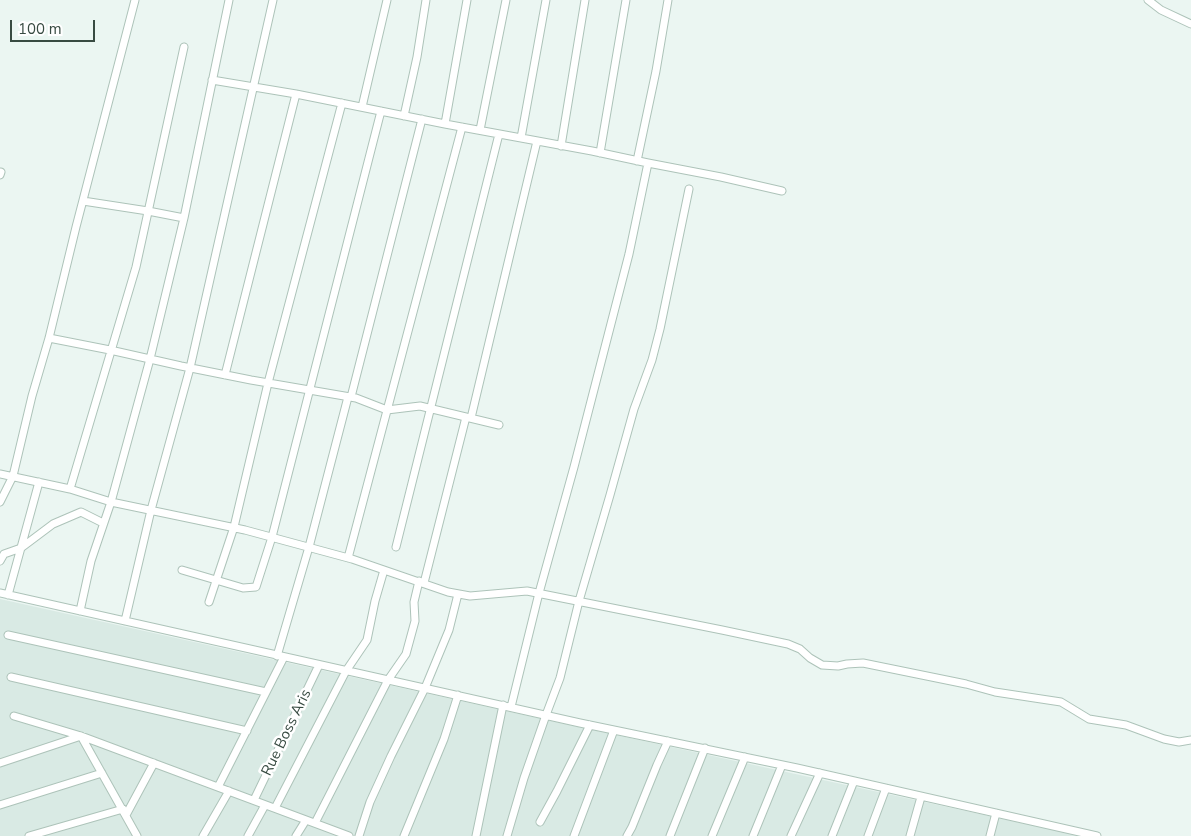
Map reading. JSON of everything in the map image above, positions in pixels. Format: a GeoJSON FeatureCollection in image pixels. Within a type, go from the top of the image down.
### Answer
{"type":"FeatureCollection","features":[{"type":"Feature","properties":{"kind":"street"},"geometry":{"type":"LineString","coordinates":[[0,502],[13,476],[135,0]]}},
{"type":"Feature","properties":{"kind":"street"},"geometry":{"type":"LineString","coordinates":[[80,610],[91,561],[111,502],[150,359],[184,218],[229,0]]}},
{"type":"Feature","properties":{"kind":"street"},"geometry":{"type":"LineString","coordinates":[[125,621],[151,510],[190,368],[273,0]]}},
{"type":"Feature","properties":{"kind":"street"},"geometry":{"type":"LineString","coordinates":[[362,107],[387,0]]}},
{"type":"Feature","properties":{"kind":"street"},"geometry":{"type":"LineString","coordinates":[[404,116],[426,0]]}},
{"type":"Feature","properties":{"kind":"street"},"geometry":{"type":"LineString","coordinates":[[445,124],[467,0]]}},
{"type":"Feature","properties":{"kind":"street"},"geometry":{"type":"LineString","coordinates":[[480,130],[506,0]]}},
{"type":"Feature","properties":{"kind":"street"},"geometry":{"type":"LineString","coordinates":[[521,138],[546,0]]}},
{"type":"Feature","properties":{"kind":"street"},"geometry":{"type":"LineString","coordinates":[[562,146],[586,0]]}},
{"type":"Feature","properties":{"kind":"street"},"geometry":{"type":"LineString","coordinates":[[600,153],[626,0]]}},
{"type":"Feature","properties":{"kind":"street"},"geometry":{"type":"LineString","coordinates":[[637,161],[656,71],[668,0]]}},
{"type":"Feature","properties":{"kind":"street"},"geometry":{"type":"LineString","coordinates":[[1148,0],[1161,10],[1191,24]]}},
{"type":"Feature","properties":{"kind":"street"},"geometry":{"type":"LineString","coordinates":[[70,489],[136,267],[184,47]]}},
{"type":"Feature","properties":{"kind":"street"},"geometry":{"type":"LineString","coordinates":[[212,80],[296,94],[600,153],[782,191]]}},
{"type":"Feature","properties":{"kind":"street"},"geometry":{"type":"LineString","coordinates":[[225,375],[296,94]]}},
{"type":"Feature","properties":{"kind":"street"},"geometry":{"type":"LineString","coordinates":[[209,602],[234,528],[268,383],[342,103]]}},
{"type":"Feature","properties":{"kind":"street"},"geometry":{"type":"LineString","coordinates":[[182,570],[243,588],[256,587],[272,537],[381,111]]}},
{"type":"Feature","properties":{"kind":"street"},"geometry":{"type":"LineString","coordinates":[[218,787],[266,692],[280,656],[422,119]]}},
{"type":"Feature","properties":{"kind":"street"},"geometry":{"type":"LineString","coordinates":[[348,558],[462,127]]}},
{"type":"Feature","properties":{"kind":"street"},"geometry":{"type":"LineString","coordinates":[[396,547],[499,134]]}},
{"type":"Feature","properties":{"kind":"street"},"geometry":{"type":"LineString","coordinates":[[316,823],[388,680],[406,654],[416,621],[414,602],[468,417],[537,141]]}},
{"type":"Feature","properties":{"kind":"street"},"geometry":{"type":"LineString","coordinates":[[511,707],[629,254],[648,163]]}},
{"type":"Feature","properties":{"kind":"street"},"geometry":{"type":"LineString","coordinates":[[507,836],[524,778],[560,678],[579,601],[634,409],[652,360],[688,189]]}},
{"type":"Feature","properties":{"kind":"street"},"geometry":{"type":"LineString","coordinates":[[83,201],[184,218]]}},
{"type":"Feature","properties":{"kind":"street"},"geometry":{"type":"LineString","coordinates":[[49,338],[225,375],[350,397],[387,410],[420,406],[499,425]]}},
{"type":"Feature","properties":{"kind":"street"},"geometry":{"type":"LineString","coordinates":[[0,474],[70,489],[111,502],[272,537],[348,558],[448,592],[478,596],[527,591],[579,601],[788,644],[800,649],[822,665],[838,666],[863,663],[966,684],[995,692],[1060,702],[1088,719],[1126,725],[1178,742],[1191,740]]}},
{"type":"Feature","properties":{"kind":"street"},"geometry":{"type":"LineString","coordinates":[[8,594],[39,482]]}},
{"type":"Feature","properties":{"kind":"street"},"geometry":{"type":"LineString","coordinates":[[0,561],[4,554],[21,548],[53,524],[81,512],[103,523]]}},
{"type":"Feature","properties":{"kind":"street"},"geometry":{"type":"LineString","coordinates":[[276,808],[346,671],[367,640],[374,601],[384,570]]}},
{"type":"Feature","properties":{"kind":"street"},"geometry":{"type":"LineString","coordinates":[[0,593],[503,706],[820,773],[1097,836]]}},
{"type":"Feature","properties":{"kind":"street"},"geometry":{"type":"LineString","coordinates":[[359,836],[370,802],[425,688],[449,630],[458,594]]}},
{"type":"Feature","properties":{"kind":"street"},"geometry":{"type":"LineString","coordinates":[[8,635],[266,692]]}},
{"type":"Feature","properties":{"kind":"street","name":"Rue Boss Aris"},"geometry":{"type":"LineString","coordinates":[[254,800],[319,665]]}},
{"type":"Feature","properties":{"kind":"street"},"geometry":{"type":"LineString","coordinates":[[11,677],[247,731]]}},
{"type":"Feature","properties":{"kind":"street"},"geometry":{"type":"LineString","coordinates":[[404,836],[444,739],[458,696]]}},
{"type":"Feature","properties":{"kind":"street"},"geometry":{"type":"LineString","coordinates":[[476,836],[503,706]]}},
{"type":"Feature","properties":{"kind":"street"},"geometry":{"type":"LineString","coordinates":[[14,716],[81,736],[344,835]]}},
{"type":"Feature","properties":{"kind":"street"},"geometry":{"type":"LineString","coordinates":[[540,822],[590,725]]}},
{"type":"Feature","properties":{"kind":"street"},"geometry":{"type":"LineString","coordinates":[[574,836],[614,730]]}},
{"type":"Feature","properties":{"kind":"street"},"geometry":{"type":"LineString","coordinates":[[0,763],[81,736]]}},
{"type":"Feature","properties":{"kind":"street"},"geometry":{"type":"LineString","coordinates":[[81,736],[137,836]]}},
{"type":"Feature","properties":{"kind":"street"},"geometry":{"type":"LineString","coordinates":[[627,836],[668,741]]}},
{"type":"Feature","properties":{"kind":"street"},"geometry":{"type":"LineString","coordinates":[[670,836],[705,748]]}},
{"type":"Feature","properties":{"kind":"street"},"geometry":{"type":"LineString","coordinates":[[712,836],[745,757]]}},
{"type":"Feature","properties":{"kind":"street"},"geometry":{"type":"LineString","coordinates":[[29,836],[124,812],[154,763]]}},
{"type":"Feature","properties":{"kind":"street"},"geometry":{"type":"LineString","coordinates":[[752,836],[782,765]]}},
{"type":"Feature","properties":{"kind":"street"},"geometry":{"type":"LineString","coordinates":[[0,805],[102,773]]}},
{"type":"Feature","properties":{"kind":"street"},"geometry":{"type":"LineString","coordinates":[[791,836],[820,773]]}},
{"type":"Feature","properties":{"kind":"street"},"geometry":{"type":"LineString","coordinates":[[832,836],[854,781]]}},
{"type":"Feature","properties":{"kind":"street"},"geometry":{"type":"LineString","coordinates":[[868,836],[886,788]]}},
{"type":"Feature","properties":{"kind":"street"},"geometry":{"type":"LineString","coordinates":[[203,836],[229,791]]}},
{"type":"Feature","properties":{"kind":"street"},"geometry":{"type":"LineString","coordinates":[[910,836],[921,797]]}},
{"type":"Feature","properties":{"kind":"street"},"geometry":{"type":"LineString","coordinates":[[248,836],[265,805]]}},
{"type":"Feature","properties":{"kind":"street"},"geometry":{"type":"LineString","coordinates":[[990,836],[996,813]]}},
{"type":"Feature","properties":{"kind":"street"},"geometry":{"type":"LineString","coordinates":[[296,836],[306,820]]}},
{"type":"Feature","properties":{"kind":"shaded area"},"geometry":{"type":"Polygon","coordinates":[[[0,599],[524,715],[1081,836],[0,836],[0,599]]]}}]}
